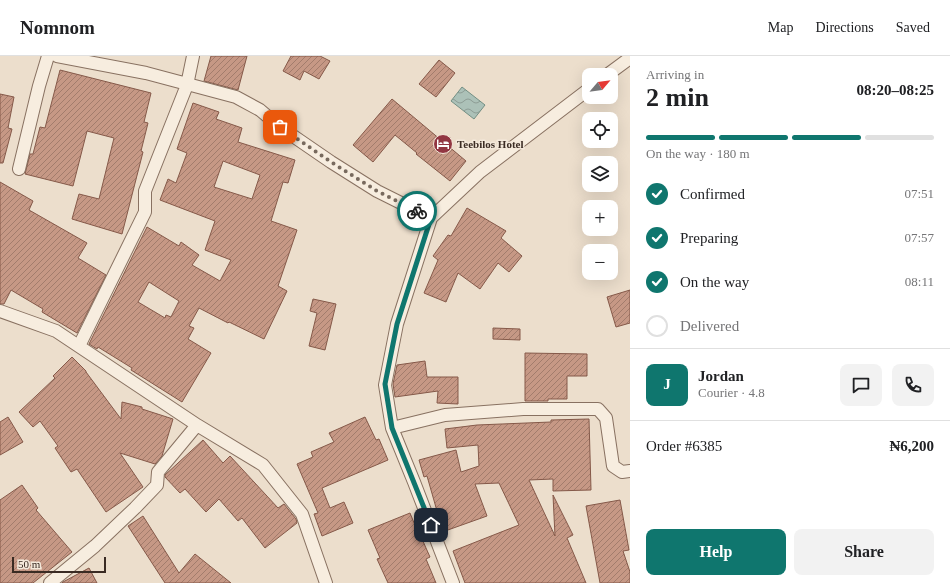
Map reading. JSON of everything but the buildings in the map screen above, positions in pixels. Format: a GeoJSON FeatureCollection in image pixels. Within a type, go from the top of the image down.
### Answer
{"type":"FeatureCollection","features":[{"type":"Feature","properties":{"kind":"street"},"geometry":{"type":"LineString","coordinates":[[19,169],[38,86],[48,56]]}},
{"type":"Feature","properties":{"kind":"street"},"geometry":{"type":"LineString","coordinates":[[57,56],[146,74],[236,97],[260,110],[280,127],[377,191],[431,218]]}},
{"type":"Feature","properties":{"kind":"street"},"geometry":{"type":"LineString","coordinates":[[79,346],[145,212],[145,191],[187,85],[193,56]]}},
{"type":"Feature","properties":{"kind":"street"},"geometry":{"type":"LineString","coordinates":[[616,68],[630,58]]}},
{"type":"Feature","properties":{"kind":"street"},"geometry":{"type":"LineString","coordinates":[[453,583],[392,428],[385,384],[397,324],[431,218],[480,172],[582,94]]}},
{"type":"Feature","properties":{"kind":"street"},"geometry":{"type":"LineString","coordinates":[[0,311],[56,331],[197,425],[263,465],[302,514],[326,583]]}},
{"type":"Feature","properties":{"kind":"street"},"geometry":{"type":"LineString","coordinates":[[392,428],[445,415],[523,409],[598,410],[606,418],[613,466],[622,472],[630,471]]}},
{"type":"Feature","properties":{"kind":"street"},"geometry":{"type":"LineString","coordinates":[[50,583],[95,546],[157,485],[158,472],[197,425]]}},
{"type":"Feature","properties":{"kind":"water"},"geometry":{"type":"Polygon","coordinates":[[[462,87],[485,105],[474,119],[451,101],[462,87]]]}},
{"type":"Feature","properties":{"kind":"way so far"},"geometry":{"type":"LineString","coordinates":[[280,127],[377,191],[417,211]]}},
{"type":"Feature","properties":{"kind":"place","name":"Teebilos Hotel"},"geometry":{"type":"Point","coordinates":[443,144]}},
{"type":"Feature","properties":{"kind":"route"},"geometry":{"type":"LineString","coordinates":[[417,211],[431,218],[397,324],[385,384],[392,428],[431,525]]}}]}
